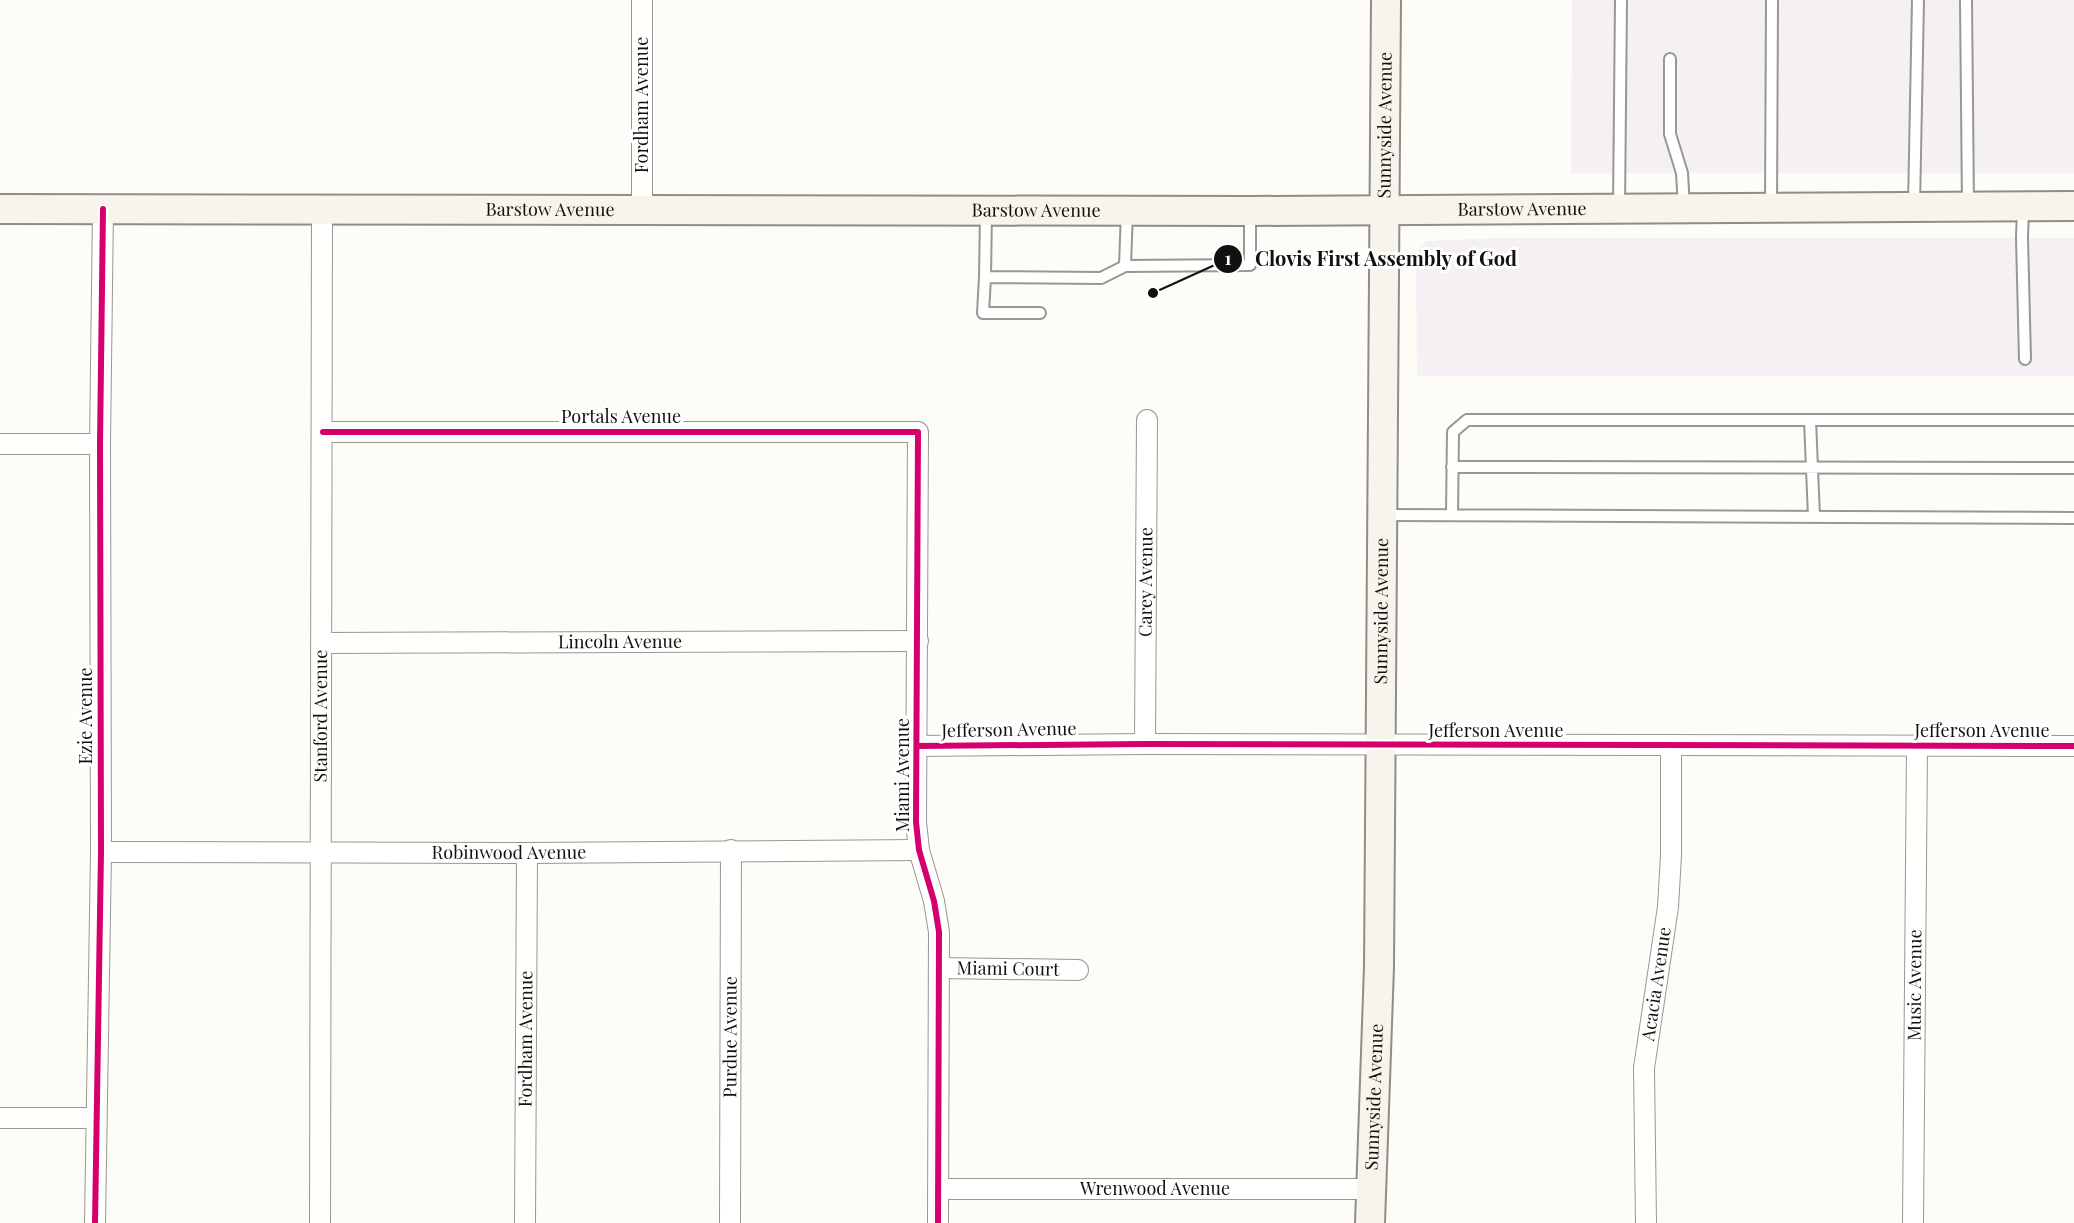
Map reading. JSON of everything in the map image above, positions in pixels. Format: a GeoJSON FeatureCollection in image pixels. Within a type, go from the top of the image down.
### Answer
{"type":"FeatureCollection","features":[{"type":"Feature","properties":{"kind":"main road","name":"Sunnyside Avenue"},"geometry":{"type":"LineString","coordinates":[[1370,1223],[1379,978],[1386,0]]}},
{"type":"Feature","properties":{"kind":"main road","name":"Barstow Avenue"},"geometry":{"type":"LineString","coordinates":[[0,209],[1251,211],[2074,206]]}},
{"type":"Feature","properties":{"kind":"street","name":"Fordham Avenue"},"geometry":{"type":"LineString","coordinates":[[642,0],[642,209]]}},
{"type":"Feature","properties":{"kind":"street","name":"Ezie Avenue"},"geometry":{"type":"LineString","coordinates":[[95,1223],[101,852],[100,444],[103,209]]}},
{"type":"Feature","properties":{"kind":"street","name":"Stanford Avenue"},"geometry":{"type":"LineString","coordinates":[[320,1223],[322,210]]}},
{"type":"Feature","properties":{"kind":"street","name":"Carey Avenue"},"geometry":{"type":"LineString","coordinates":[[1145,744],[1147,420]]}},
{"type":"Feature","properties":{"kind":"street","name":"Portals Avenue"},"geometry":{"type":"LineString","coordinates":[[323,432],[918,432]]}},
{"type":"Feature","properties":{"kind":"street","name":"Miami Avenue"},"geometry":{"type":"LineString","coordinates":[[918,432],[916,822],[919,850],[934,901],[939,932],[939,1223]]}},
{"type":"Feature","properties":{"kind":"street"},"geometry":{"type":"LineString","coordinates":[[0,444],[100,444]]}},
{"type":"Feature","properties":{"kind":"street","name":"Lincoln Avenue"},"geometry":{"type":"LineString","coordinates":[[322,643],[918,641]]}},
{"type":"Feature","properties":{"kind":"street","name":"Jefferson Avenue"},"geometry":{"type":"LineString","coordinates":[[917,746],[1145,744],[2074,746]]}},
{"type":"Feature","properties":{"kind":"street","name":"Music Avenue"},"geometry":{"type":"LineString","coordinates":[[1913,1223],[1917,745]]}},
{"type":"Feature","properties":{"kind":"street","name":"Acacia Avenue"},"geometry":{"type":"LineString","coordinates":[[1646,1223],[1644,1068],[1668,907],[1671,855],[1671,746]]}},
{"type":"Feature","properties":{"kind":"street","name":"Purdue Avenue"},"geometry":{"type":"LineString","coordinates":[[730,1223],[731,850]]}},
{"type":"Feature","properties":{"kind":"street","name":"Robinwood Avenue"},"geometry":{"type":"LineString","coordinates":[[101,852],[527,853],[919,850]]}},
{"type":"Feature","properties":{"kind":"street","name":"Fordham Avenue"},"geometry":{"type":"LineString","coordinates":[[525,1223],[527,853]]}},
{"type":"Feature","properties":{"kind":"street","name":"Miami Court"},"geometry":{"type":"LineString","coordinates":[[939,968],[1078,970]]}},
{"type":"Feature","properties":{"kind":"street"},"geometry":{"type":"LineString","coordinates":[[0,1118],[96,1118]]}},
{"type":"Feature","properties":{"kind":"street","name":"Wrenwood Avenue"},"geometry":{"type":"LineString","coordinates":[[939,1189],[1371,1189]]}},
{"type":"Feature","properties":{"kind":"lane"},"geometry":{"type":"LineString","coordinates":[[1619,208],[1621,0]]}},
{"type":"Feature","properties":{"kind":"lane"},"geometry":{"type":"LineString","coordinates":[[1771,207],[1772,0]]}},
{"type":"Feature","properties":{"kind":"lane"},"geometry":{"type":"LineString","coordinates":[[1914,207],[1918,0]]}},
{"type":"Feature","properties":{"kind":"lane"},"geometry":{"type":"LineString","coordinates":[[1966,0],[1968,207]]}},
{"type":"Feature","properties":{"kind":"lane"},"geometry":{"type":"LineString","coordinates":[[1670,60],[1670,134],[1682,173],[1684,208]]}},
{"type":"Feature","properties":{"kind":"lane"},"geometry":{"type":"LineString","coordinates":[[2023,206],[2025,358]]}},
{"type":"Feature","properties":{"kind":"lane"},"geometry":{"type":"LineString","coordinates":[[986,210],[983,313],[1040,313]]}},
{"type":"Feature","properties":{"kind":"lane"},"geometry":{"type":"LineString","coordinates":[[1125,266],[1127,210]]}},
{"type":"Feature","properties":{"kind":"lane"},"geometry":{"type":"LineString","coordinates":[[985,278],[1101,278],[1125,266],[1250,265],[1251,211]]}},
{"type":"Feature","properties":{"kind":"lane"},"geometry":{"type":"LineString","coordinates":[[1452,515],[1453,432],[1467,420],[2074,420]]}},
{"type":"Feature","properties":{"kind":"lane"},"geometry":{"type":"LineString","coordinates":[[1810,420],[1814,517]]}},
{"type":"Feature","properties":{"kind":"lane"},"geometry":{"type":"LineString","coordinates":[[1452,467],[2074,468]]}},
{"type":"Feature","properties":{"kind":"lane"},"geometry":{"type":"LineString","coordinates":[[1381,515],[2074,518]]}},
{"type":"Feature","properties":{"kind":"shaded area"},"geometry":{"type":"Polygon","coordinates":[[[1572,0],[2074,0],[2074,173],[1571,173],[1572,0]]]}},
{"type":"Feature","properties":{"kind":"shaded area"},"geometry":{"type":"Polygon","coordinates":[[[1501,238],[2074,238],[2074,376],[1417,376],[1416,253],[1426,241],[1501,238]]]}},
{"type":"Feature","properties":{"kind":"cycle path"},"geometry":{"type":"LineString","coordinates":[[95,1223],[101,852],[100,444],[103,209]]}},
{"type":"Feature","properties":{"kind":"cycle path"},"geometry":{"type":"LineString","coordinates":[[323,432],[918,432],[916,822],[919,850],[934,901],[939,932],[938,1223]]}},
{"type":"Feature","properties":{"kind":"cycle path"},"geometry":{"type":"LineString","coordinates":[[917,746],[1145,744],[2074,746]]}},
{"type":"Feature","properties":{"kind":"place","name":"Clovis First Assembly of God"},"geometry":{"type":"Point","coordinates":[1153,293]}}]}
